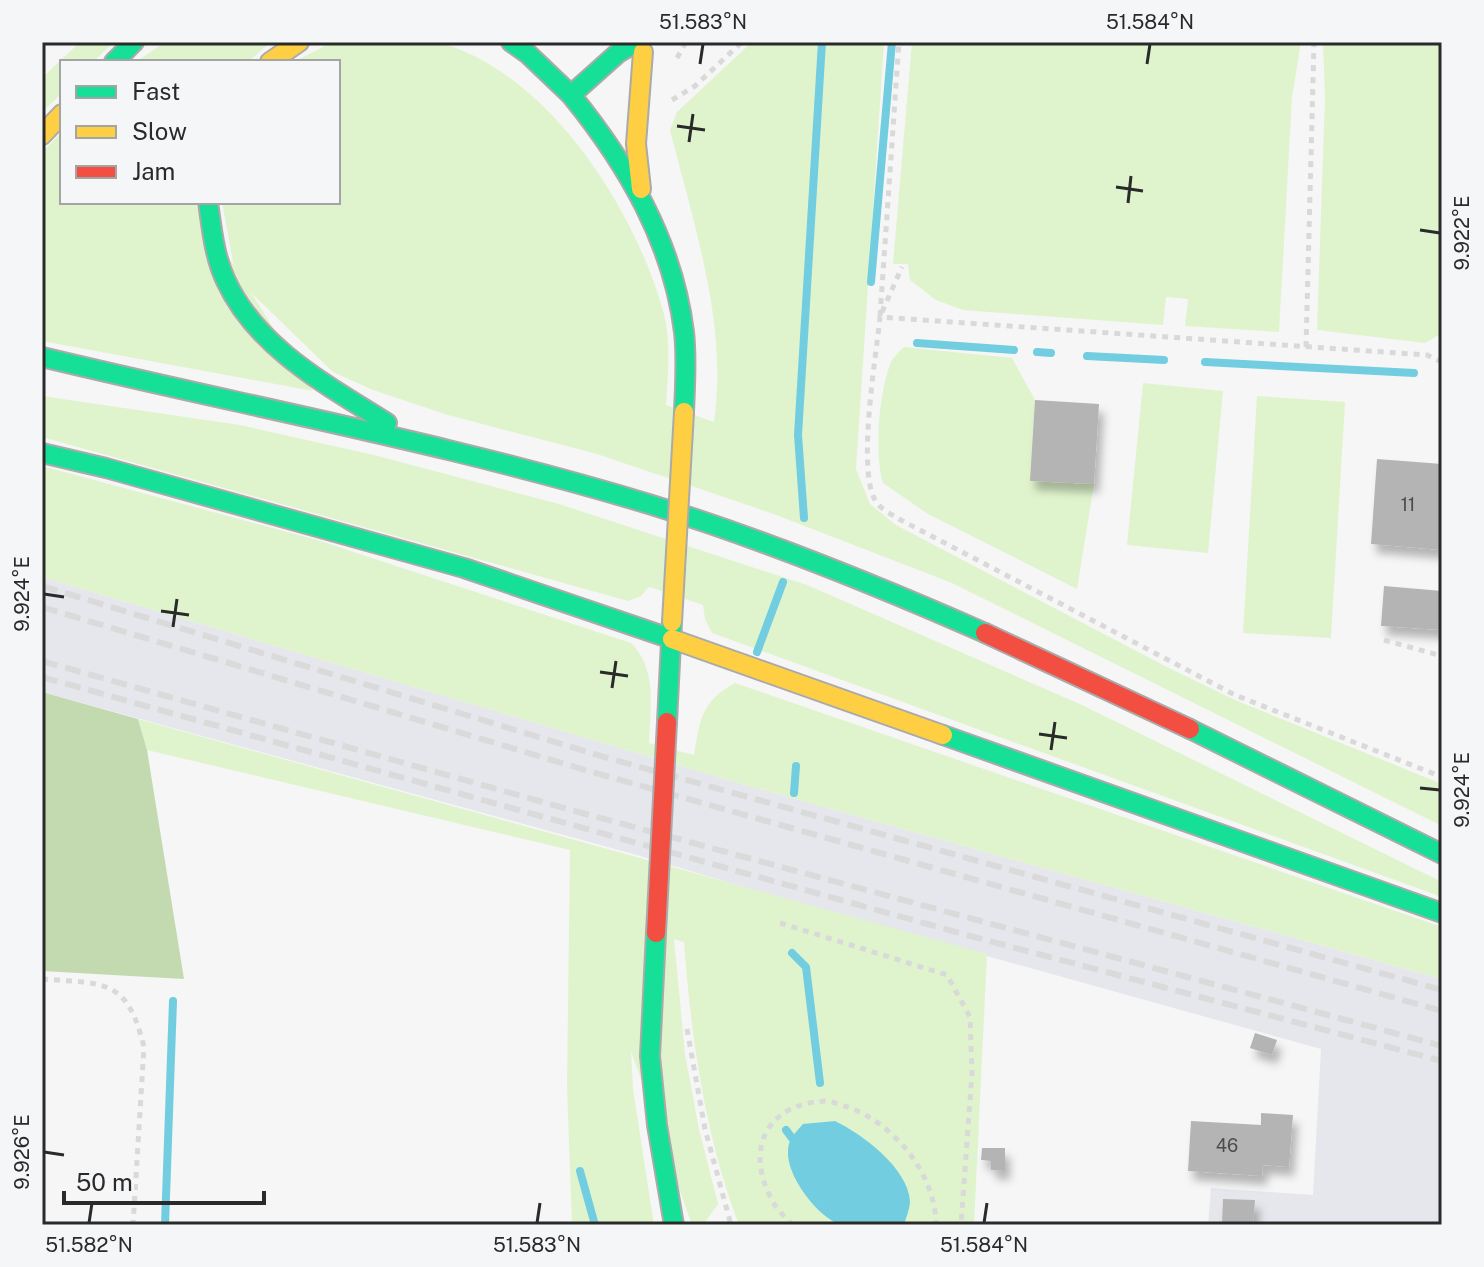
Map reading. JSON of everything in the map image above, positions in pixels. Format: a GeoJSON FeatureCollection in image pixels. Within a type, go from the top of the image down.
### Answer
{"type":"FeatureCollection","features":[{"type":"Feature","properties":{"kind":"main road"},"geometry":{"type":"LineString","coordinates":[[116,60],[134,42]]}},
{"type":"Feature","properties":{"kind":"main road"},"geometry":{"type":"LineString","coordinates":[[273,60],[299,42]]}},
{"type":"Feature","properties":{"kind":"main road"},"geometry":{"type":"LineString","coordinates":[[511,42],[528,54],[575,100],[610,148],[642,201],[663,247],[678,297],[685,350],[684,412],[650,1056],[657,1125],[674,1225]]}},
{"type":"Feature","properties":{"kind":"main road"},"geometry":{"type":"LineString","coordinates":[[575,100],[618,53],[643,45],[636,144],[642,201]]}},
{"type":"Feature","properties":{"kind":"main road"},"geometry":{"type":"LineString","coordinates":[[42,135],[60,116]]}},
{"type":"Feature","properties":{"kind":"main road"},"geometry":{"type":"LineString","coordinates":[[208,204],[209,230],[218,262],[231,292],[250,322],[277,350],[310,374],[419,443]]}},
{"type":"Feature","properties":{"kind":"main road"},"geometry":{"type":"LineString","coordinates":[[42,357],[181,392],[341,424],[571,482],[815,561],[998,636],[1442,854]]}},
{"type":"Feature","properties":{"kind":"main road"},"geometry":{"type":"LineString","coordinates":[[57,380],[181,392]]}},
{"type":"Feature","properties":{"kind":"main road"},"geometry":{"type":"LineString","coordinates":[[42,453],[464,568],[672,630],[1442,913]]}},
{"type":"Feature","properties":{"kind":"path"},"geometry":{"type":"LineString","coordinates":[[664,105],[695,86],[742,42]]}},
{"type":"Feature","properties":{"kind":"path"},"geometry":{"type":"LineString","coordinates":[[899,42],[880,317],[866,460],[869,485],[876,504],[1235,695],[1442,777]]}},
{"type":"Feature","properties":{"kind":"path"},"geometry":{"type":"LineString","coordinates":[[1306,347],[1314,42]]}},
{"type":"Feature","properties":{"kind":"path"},"geometry":{"type":"LineString","coordinates":[[880,317],[902,267]]}},
{"type":"Feature","properties":{"kind":"path"},"geometry":{"type":"LineString","coordinates":[[880,317],[1427,355],[1442,362]]}},
{"type":"Feature","properties":{"kind":"path"},"geometry":{"type":"LineString","coordinates":[[1384,640],[1442,656]]}},
{"type":"Feature","properties":{"kind":"path"},"geometry":{"type":"LineString","coordinates":[[780,923],[947,975],[970,1017],[972,1073],[961,1225]]}},
{"type":"Feature","properties":{"kind":"path"},"geometry":{"type":"LineString","coordinates":[[42,979],[96,983],[124,996],[137,1019],[144,1047],[133,1225]]}},
{"type":"Feature","properties":{"kind":"path"},"geometry":{"type":"LineString","coordinates":[[686,1024],[705,1129],[731,1225]]}},
{"type":"Feature","properties":{"kind":"path"},"geometry":{"type":"LineString","coordinates":[[793,1225],[773,1202],[761,1172],[761,1149],[767,1129],[779,1114],[827,1100],[881,1124],[906,1150],[926,1180],[936,1212],[936,1225]]}},
{"type":"Feature","properties":{"kind":"shaded area"},"geometry":{"type":"Polygon","coordinates":[[[42,577],[749,786],[1442,979],[1442,1225],[1208,1225],[1211,1188],[1313,1195],[1321,1049],[818,909],[637,855],[42,692],[42,577]]]}},
{"type":"Feature","properties":{"kind":"green space"},"geometry":{"type":"Polygon","coordinates":[[[428,41],[481,59],[518,84],[552,115],[583,152],[610,191],[633,233],[664,314],[668,336],[666,405],[714,422],[717,385],[713,311],[670,130],[677,112],[752,42],[884,42],[856,469],[870,504],[896,525],[1167,667],[1235,700],[1442,784],[1442,826],[952,583],[771,513],[597,454],[448,415],[373,390],[333,372],[236,278],[222,204],[340,204],[340,60],[298,60],[332,42],[428,41]]]}},
{"type":"Feature","properties":{"kind":"green space"},"geometry":{"type":"Polygon","coordinates":[[[80,42],[114,42],[95,60],[61,60],[80,42]]]}},
{"type":"Feature","properties":{"kind":"green space"},"geometry":{"type":"Polygon","coordinates":[[[165,42],[271,42],[250,60],[139,60],[165,42]]]}},
{"type":"Feature","properties":{"kind":"green space"},"geometry":{"type":"Polygon","coordinates":[[[912,42],[1301,42],[1292,97],[1279,332],[1185,326],[1188,299],[1166,297],[1163,325],[963,310],[936,300],[910,280],[908,264],[893,264],[912,42]]]}},
{"type":"Feature","properties":{"kind":"green space"},"geometry":{"type":"Polygon","coordinates":[[[1323,42],[1442,42],[1442,333],[1425,343],[1317,330],[1325,97],[1323,42]]]}},
{"type":"Feature","properties":{"kind":"green space"},"geometry":{"type":"Polygon","coordinates":[[[60,61],[60,95],[42,112],[42,78],[60,61]]]}},
{"type":"Feature","properties":{"kind":"green space"},"geometry":{"type":"Polygon","coordinates":[[[60,134],[60,204],[195,204],[313,391],[42,341],[42,152],[60,134]]]}},
{"type":"Feature","properties":{"kind":"green space"},"geometry":{"type":"Polygon","coordinates":[[[904,347],[1012,358],[1035,400],[1031,480],[1094,484],[1077,589],[928,514],[883,483],[878,439],[881,405],[891,362],[904,347]]]}},
{"type":"Feature","properties":{"kind":"green space"},"geometry":{"type":"Polygon","coordinates":[[[1143,383],[1223,391],[1208,553],[1127,545],[1143,383]]]}},
{"type":"Feature","properties":{"kind":"green space"},"geometry":{"type":"Polygon","coordinates":[[[42,396],[240,425],[374,455],[559,504],[807,585],[1082,705],[1442,882],[1442,897],[712,633],[703,605],[653,588],[649,587],[641,596],[628,601],[42,437],[42,396]]]}},
{"type":"Feature","properties":{"kind":"green space"},"geometry":{"type":"Polygon","coordinates":[[[1257,396],[1345,402],[1331,638],[1243,633],[1257,396]]]}},
{"type":"Feature","properties":{"kind":"green space"},"geometry":{"type":"Polygon","coordinates":[[[42,466],[317,540],[631,643],[640,654],[649,677],[649,743],[694,755],[704,713],[715,697],[735,683],[1442,927],[1442,979],[749,786],[42,577],[42,466]]]}},
{"type":"Feature","properties":{"kind":"green space"},"geometry":{"type":"Polygon","coordinates":[[[42,692],[138,719],[147,750],[184,979],[42,971],[42,692]]]}},
{"type":"Feature","properties":{"kind":"green space"},"geometry":{"type":"Polygon","coordinates":[[[138,719],[987,954],[974,1225],[739,1225],[717,1156],[701,1086],[684,942],[674,939],[685,1054],[699,1129],[718,1204],[703,1225],[692,1225],[631,1051],[633,1089],[654,1225],[572,1225],[567,1086],[570,850],[147,750],[138,719]]]}},
{"type":"Feature","properties":{"kind":"water"},"geometry":{"type":"Polygon","coordinates":[[[835,1121],[870,1143],[901,1176],[910,1201],[904,1225],[841,1225],[822,1213],[805,1194],[792,1172],[789,1143],[803,1124],[835,1121]]]}},
{"type":"Feature","properties":{"kind":"building"},"geometry":{"type":"Polygon","coordinates":[[[1035,400],[1099,404],[1094,484],[1030,481],[1035,400]]]}},
{"type":"Feature","properties":{"kind":"building"},"geometry":{"type":"Polygon","coordinates":[[[1377,459],[1442,464],[1442,550],[1371,544],[1377,459]]]}},
{"type":"Feature","properties":{"kind":"building"},"geometry":{"type":"Polygon","coordinates":[[[1384,586],[1442,591],[1442,630],[1381,626],[1384,586]]]}},
{"type":"Feature","properties":{"kind":"building"},"geometry":{"type":"Polygon","coordinates":[[[1255,1033],[1277,1040],[1272,1055],[1250,1048],[1255,1033]]]}},
{"type":"Feature","properties":{"kind":"building"},"geometry":{"type":"Polygon","coordinates":[[[1261,1113],[1293,1115],[1289,1167],[1263,1165],[1262,1176],[1188,1171],[1191,1121],[1261,1125],[1261,1113]]]}},
{"type":"Feature","properties":{"kind":"building"},"geometry":{"type":"Polygon","coordinates":[[[982,1148],[1005,1148],[1005,1171],[991,1170],[991,1161],[981,1160],[982,1148]]]}},
{"type":"Feature","properties":{"kind":"building"},"geometry":{"type":"Polygon","coordinates":[[[1223,1199],[1255,1200],[1253,1225],[1222,1225],[1223,1199]]]}},
{"type":"Feature","properties":{"kind":"waterway"},"geometry":{"type":"LineString","coordinates":[[804,518],[798,435],[822,42]]}},
{"type":"Feature","properties":{"kind":"waterway"},"geometry":{"type":"LineString","coordinates":[[871,282],[892,42]]}},
{"type":"Feature","properties":{"kind":"waterway"},"geometry":{"type":"LineString","coordinates":[[917,343],[1014,350]]}},
{"type":"Feature","properties":{"kind":"waterway"},"geometry":{"type":"LineString","coordinates":[[1037,352],[1051,353]]}},
{"type":"Feature","properties":{"kind":"waterway"},"geometry":{"type":"LineString","coordinates":[[1087,356],[1164,360]]}},
{"type":"Feature","properties":{"kind":"waterway"},"geometry":{"type":"LineString","coordinates":[[1205,362],[1414,373]]}},
{"type":"Feature","properties":{"kind":"waterway"},"geometry":{"type":"LineString","coordinates":[[757,652],[783,582]]}},
{"type":"Feature","properties":{"kind":"waterway"},"geometry":{"type":"LineString","coordinates":[[794,793],[796,766]]}},
{"type":"Feature","properties":{"kind":"waterway"},"geometry":{"type":"LineString","coordinates":[[792,953],[806,967],[820,1083]]}},
{"type":"Feature","properties":{"kind":"waterway"},"geometry":{"type":"LineString","coordinates":[[165,1225],[173,1001]]}},
{"type":"Feature","properties":{"kind":"waterway"},"geometry":{"type":"LineString","coordinates":[[786,1130],[798,1146]]}},
{"type":"Feature","properties":{"kind":"waterway"},"geometry":{"type":"LineString","coordinates":[[580,1171],[595,1225]]}},
{"type":"Feature","properties":{"kind":"railway"},"geometry":{"type":"LineString","coordinates":[[42,586],[604,757],[1442,990]]}},
{"type":"Feature","properties":{"kind":"railway"},"geometry":{"type":"LineString","coordinates":[[42,607],[585,770],[1442,1011]]}},
{"type":"Feature","properties":{"kind":"railway"},"geometry":{"type":"LineString","coordinates":[[42,661],[571,810],[1442,1046]]}},
{"type":"Feature","properties":{"kind":"railway"},"geometry":{"type":"LineString","coordinates":[[42,677],[963,934],[1442,1061]]}},
{"type":"Feature","properties":{"kind":"traffic: fast"},"geometry":{"type":"LineString","coordinates":[[116,60],[134,42]]}},
{"type":"Feature","properties":{"kind":"traffic: fast"},"geometry":{"type":"LineString","coordinates":[[511,42],[571,95]]}},
{"type":"Feature","properties":{"kind":"traffic: fast"},"geometry":{"type":"LineString","coordinates":[[636,42],[618,53],[571,95],[611,148],[628,177],[670,267],[684,332],[684,412]]}},
{"type":"Feature","properties":{"kind":"traffic: fast"},"geometry":{"type":"LineString","coordinates":[[208,204],[222,272],[239,305],[256,326],[296,363],[387,423]]}},
{"type":"Feature","properties":{"kind":"traffic: fast"},"geometry":{"type":"LineString","coordinates":[[42,357],[425,444],[577,483],[737,533],[985,633]]}},
{"type":"Feature","properties":{"kind":"traffic: fast"},"geometry":{"type":"LineString","coordinates":[[42,453],[464,568],[672,639]]}},
{"type":"Feature","properties":{"kind":"traffic: fast"},"geometry":{"type":"LineString","coordinates":[[667,722],[672,622]]}},
{"type":"Feature","properties":{"kind":"traffic: fast"},"geometry":{"type":"LineString","coordinates":[[1190,729],[1442,854]]}},
{"type":"Feature","properties":{"kind":"traffic: fast"},"geometry":{"type":"LineString","coordinates":[[943,735],[1442,913]]}},
{"type":"Feature","properties":{"kind":"traffic: fast"},"geometry":{"type":"LineString","coordinates":[[656,933],[650,1056],[657,1125],[674,1225]]}},
{"type":"Feature","properties":{"kind":"traffic: slow"},"geometry":{"type":"LineString","coordinates":[[273,60],[299,42]]}},
{"type":"Feature","properties":{"kind":"traffic: slow"},"geometry":{"type":"LineString","coordinates":[[641,189],[636,144],[643,52]]}},
{"type":"Feature","properties":{"kind":"traffic: slow"},"geometry":{"type":"LineString","coordinates":[[42,135],[60,116]]}},
{"type":"Feature","properties":{"kind":"traffic: slow"},"geometry":{"type":"LineString","coordinates":[[672,622],[684,412]]}},
{"type":"Feature","properties":{"kind":"traffic: slow"},"geometry":{"type":"LineString","coordinates":[[672,639],[943,735]]}},
{"type":"Feature","properties":{"kind":"traffic: jam"},"geometry":{"type":"LineString","coordinates":[[985,633],[1190,729]]}},
{"type":"Feature","properties":{"kind":"traffic: jam"},"geometry":{"type":"LineString","coordinates":[[656,933],[667,722]]}}]}
